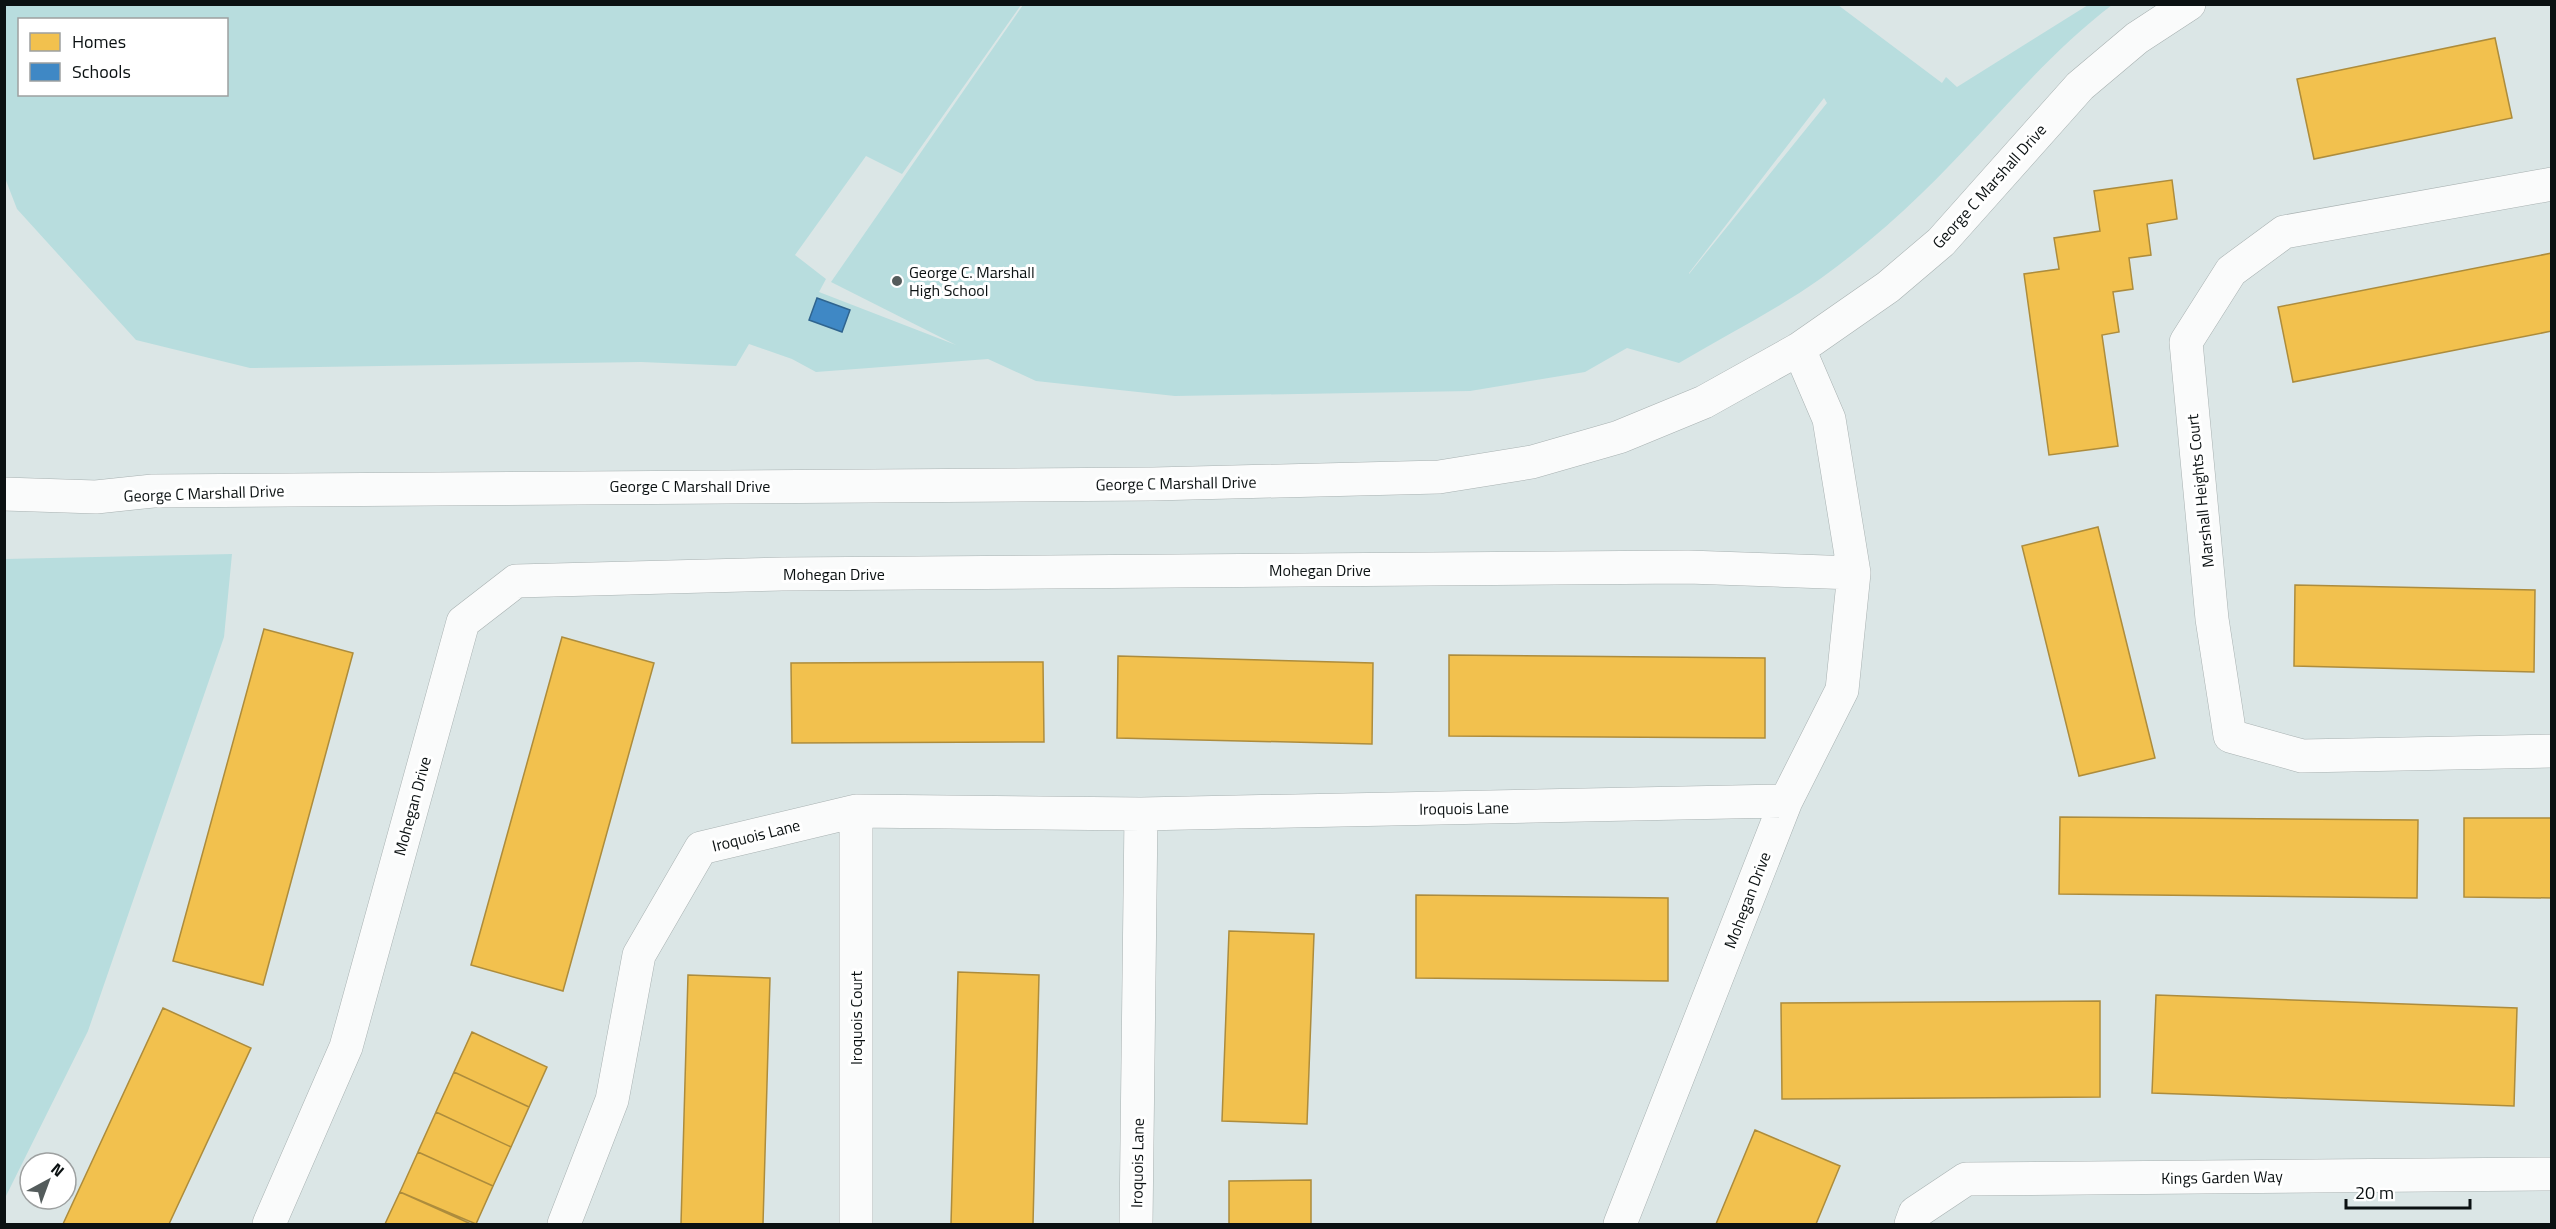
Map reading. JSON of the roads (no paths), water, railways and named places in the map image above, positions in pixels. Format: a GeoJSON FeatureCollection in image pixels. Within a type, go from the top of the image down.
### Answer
{"type":"FeatureCollection","features":[{"type":"Feature","properties":{"kind":"street","name":"George C Marshall Drive"},"geometry":{"type":"LineString","coordinates":[[4,494],[96,497],[153,491],[1141,484],[1439,477],[1532,462],[1619,437],[1704,402],[1799,349],[1888,287],[1941,242],[2080,86],[2137,38],[2189,4]]}},
{"type":"Feature","properties":{"kind":"street","name":"Marshall Heights Court"},"geometry":{"type":"LineString","coordinates":[[2552,184],[2284,232],[2232,271],[2186,342],[2212,619],[2230,736],[2302,756],[2552,751]]}},
{"type":"Feature","properties":{"kind":"street","name":"Mohegan Drive"},"geometry":{"type":"LineString","coordinates":[[1620,1224],[1786,801],[1842,690],[1854,573],[1829,419],[1799,349]]}},
{"type":"Feature","properties":{"kind":"street","name":"Mohegan Drive"},"geometry":{"type":"LineString","coordinates":[[268,1224],[346,1047],[463,622],[516,581],[782,574],[1688,567],[1854,573]]}},
{"type":"Feature","properties":{"kind":"street","name":"Iroquois Lane"},"geometry":{"type":"LineString","coordinates":[[564,1224],[612,1100],[639,955],[701,848],[856,811],[1141,814],[1786,801]]}},
{"type":"Feature","properties":{"kind":"street","name":"Iroquois Court"},"geometry":{"type":"LineString","coordinates":[[856,811],[856,1224]]}},
{"type":"Feature","properties":{"kind":"street","name":"Iroquois Lane"},"geometry":{"type":"LineString","coordinates":[[1136,1224],[1141,814]]}},
{"type":"Feature","properties":{"kind":"street","name":"Kings Garden Way"},"geometry":{"type":"LineString","coordinates":[[1911,1224],[1915,1213],[1966,1179],[2552,1174]]}},
{"type":"Feature","properties":{"kind":"place","name":"George C. Marshall High School"},"geometry":{"type":"Point","coordinates":[897,281]}}]}
